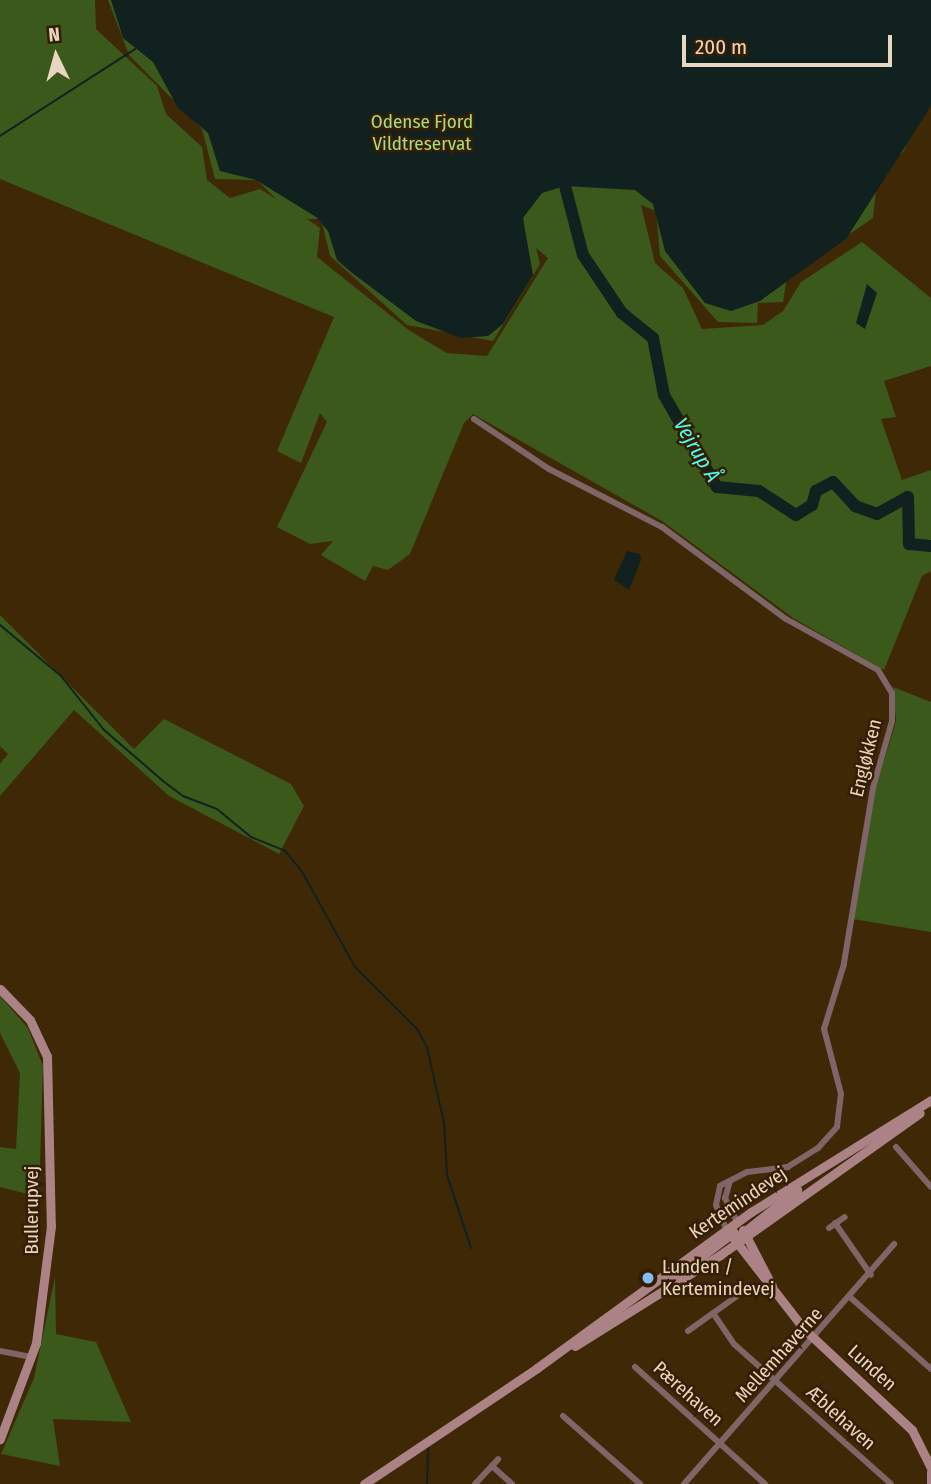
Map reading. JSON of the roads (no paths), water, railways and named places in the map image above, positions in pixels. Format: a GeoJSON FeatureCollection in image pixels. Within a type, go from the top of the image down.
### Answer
{"type":"FeatureCollection","features":[{"type":"Feature","properties":{"kind":"main road","name":"Bullerupvej"},"geometry":{"type":"LineString","coordinates":[[0,989],[34,1026],[49,1069],[51,1253],[32,1357],[0,1439]]}},
{"type":"Feature","properties":{"kind":"main road","name":"Kertemindevej"},"geometry":{"type":"LineString","coordinates":[[537,1368],[618,1319],[873,1136],[931,1102]]}},
{"type":"Feature","properties":{"kind":"main road","name":"Kertemindevej"},"geometry":{"type":"LineString","coordinates":[[364,1484],[931,1102]]}},
{"type":"Feature","properties":{"kind":"main road","name":"Lunden"},"geometry":{"type":"LineString","coordinates":[[742,1229],[780,1301]]}},
{"type":"Feature","properties":{"kind":"main road","name":"Lunden"},"geometry":{"type":"LineString","coordinates":[[732,1237],[780,1301],[814,1339],[905,1422],[931,1470]]}},
{"type":"Feature","properties":{"kind":"main road"},"geometry":{"type":"LineString","coordinates":[[931,1470],[931,1483]]}},
{"type":"Feature","properties":{"kind":"street","name":"Engløkken"},"geometry":{"type":"LineString","coordinates":[[474,419],[549,469],[662,527],[786,619],[887,679],[894,709],[873,788],[844,964],[824,1029],[841,1113],[829,1137],[799,1161],[736,1175]]}},
{"type":"Feature","properties":{"kind":"street"},"geometry":{"type":"LineString","coordinates":[[896,1147],[931,1187]]}},
{"type":"Feature","properties":{"kind":"street"},"geometry":{"type":"LineString","coordinates":[[736,1175],[725,1198],[742,1229]]}},
{"type":"Feature","properties":{"kind":"street"},"geometry":{"type":"LineString","coordinates":[[732,1237],[716,1198],[720,1186],[736,1175]]}},
{"type":"Feature","properties":{"kind":"street"},"geometry":{"type":"LineString","coordinates":[[845,1217],[832,1226],[871,1275]]}},
{"type":"Feature","properties":{"kind":"street","name":"Mellemhaverne"},"geometry":{"type":"LineString","coordinates":[[684,1484],[851,1298],[894,1244]]}},
{"type":"Feature","properties":{"kind":"street"},"geometry":{"type":"LineString","coordinates":[[688,1331],[737,1296]]}},
{"type":"Feature","properties":{"kind":"street"},"geometry":{"type":"LineString","coordinates":[[851,1298],[931,1369]]}},
{"type":"Feature","properties":{"kind":"street","name":"Æblehaven"},"geometry":{"type":"LineString","coordinates":[[713,1313],[734,1344],[886,1475],[891,1484]]}},
{"type":"Feature","properties":{"kind":"street"},"geometry":{"type":"LineString","coordinates":[[0,1351],[32,1357]]}},
{"type":"Feature","properties":{"kind":"street","name":"Pærehaven"},"geometry":{"type":"LineString","coordinates":[[635,1367],[765,1484]]}},
{"type":"Feature","properties":{"kind":"street"},"geometry":{"type":"LineString","coordinates":[[563,1416],[639,1484]]}},
{"type":"Feature","properties":{"kind":"street"},"geometry":{"type":"LineString","coordinates":[[475,1484],[498,1459]]}},
{"type":"Feature","properties":{"kind":"street"},"geometry":{"type":"LineString","coordinates":[[492,1466],[512,1484]]}},
{"type":"Feature","properties":{"kind":"waterway"},"geometry":{"type":"LineString","coordinates":[[0,136],[135,49]]}},
{"type":"Feature","properties":{"kind":"waterway","name":"Vejrup Å"},"geometry":{"type":"LineString","coordinates":[[565,186],[583,255],[622,313],[653,338],[664,395],[717,487],[759,491],[796,515],[812,505],[816,491],[833,482],[855,506],[877,514],[908,497],[909,544],[931,546]]}},
{"type":"Feature","properties":{"kind":"waterway"},"geometry":{"type":"LineString","coordinates":[[0,625],[61,676],[104,730],[163,781],[183,796],[217,809],[251,837],[285,851],[301,870],[355,967],[417,1029],[427,1047],[444,1123],[447,1175],[471,1248]]}},
{"type":"Feature","properties":{"kind":"waterway"},"geometry":{"type":"LineString","coordinates":[[427,1484],[428,1447]]}},
{"type":"Feature","properties":{"kind":"place","name":"Lunden / Kertemindevej"},"geometry":{"type":"Point","coordinates":[648,1278]}},
{"type":"Feature","properties":{"kind":"park label","name":"Odense Fjord Vildtreservat"},"geometry":{"type":"Point","coordinates":[422,133]}}]}
